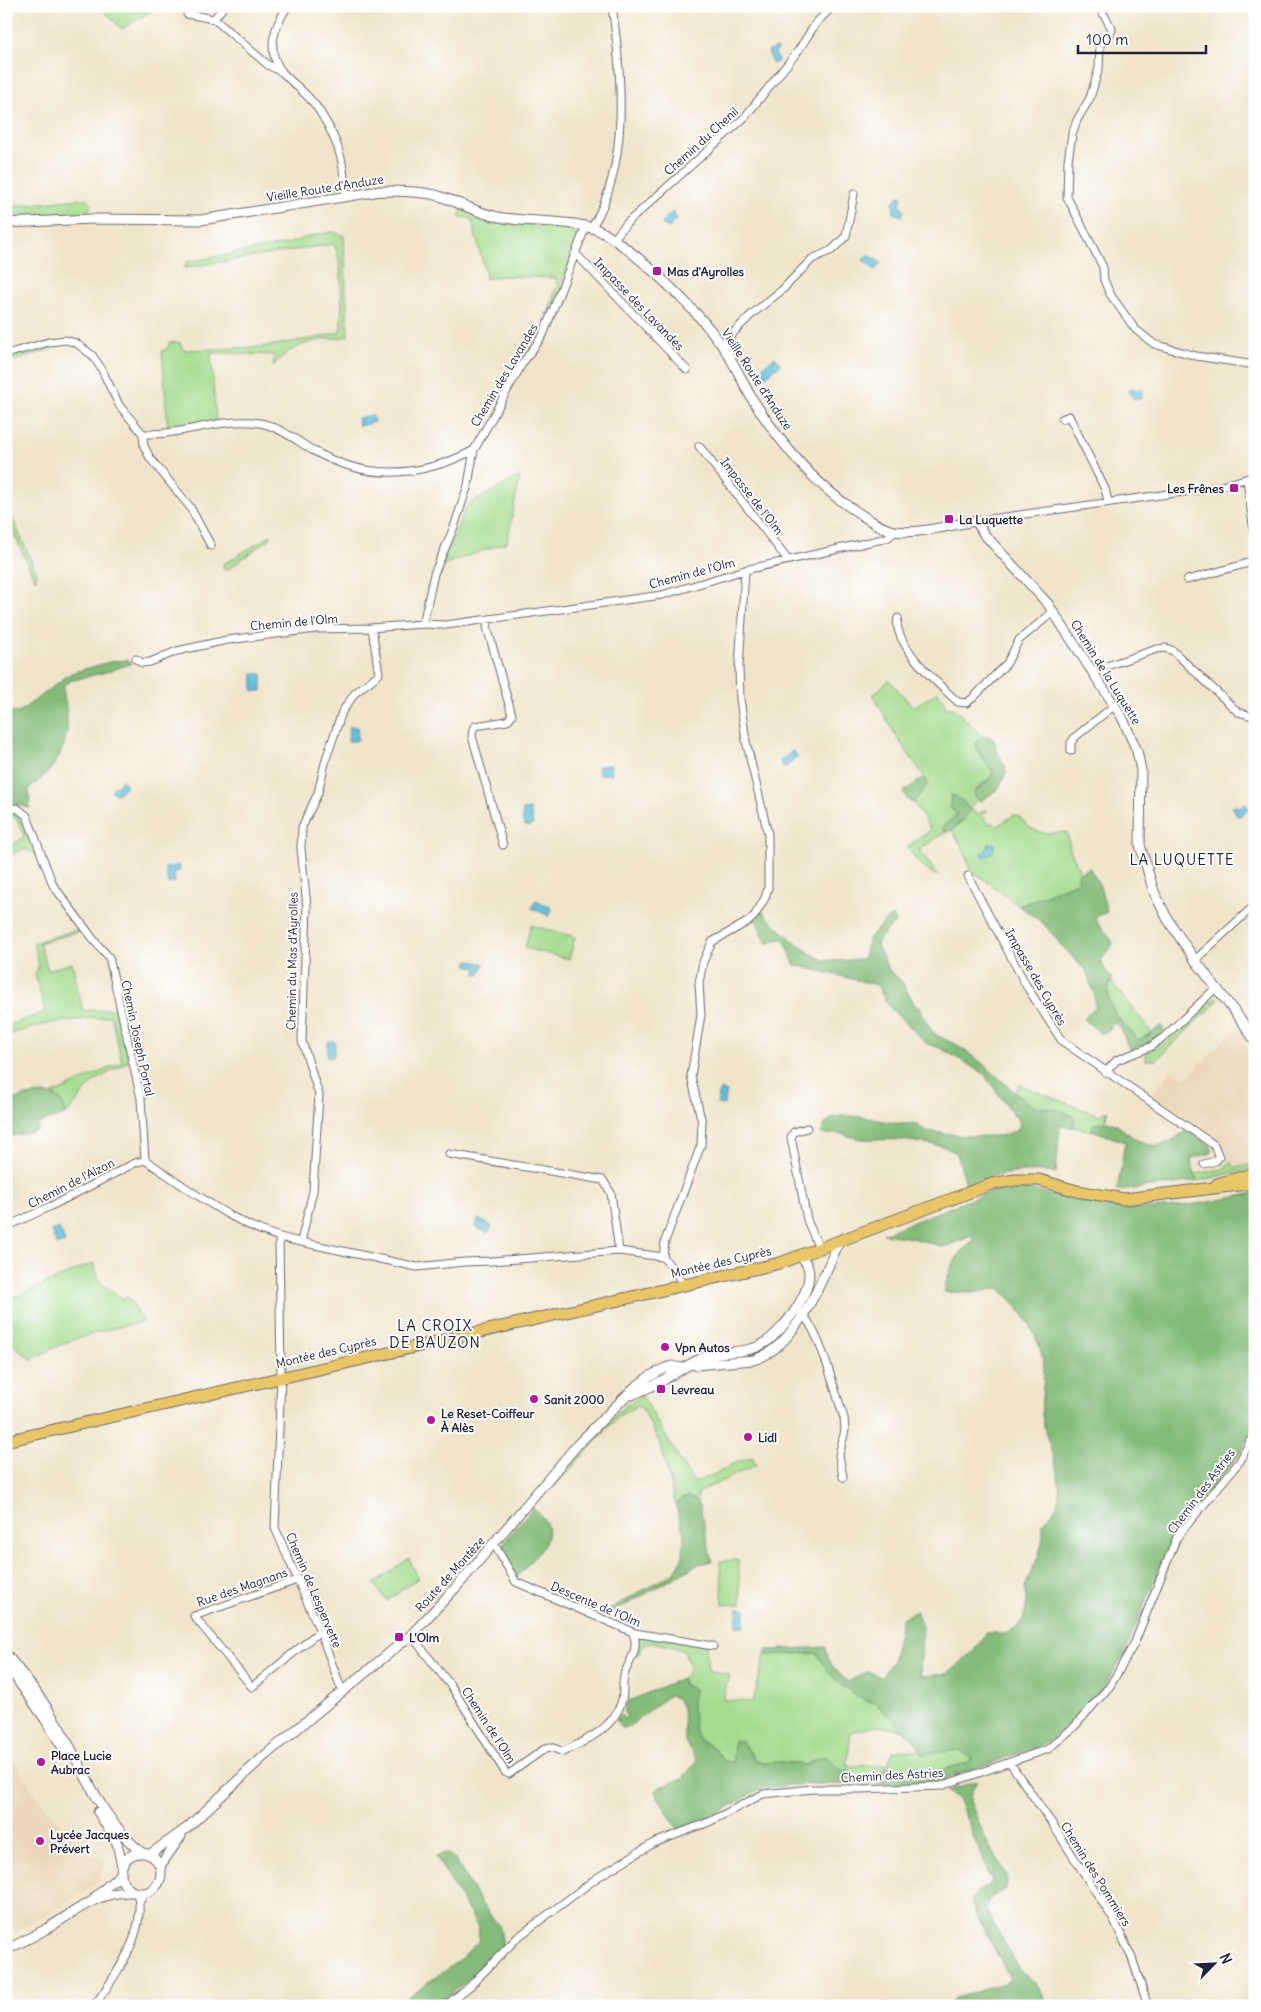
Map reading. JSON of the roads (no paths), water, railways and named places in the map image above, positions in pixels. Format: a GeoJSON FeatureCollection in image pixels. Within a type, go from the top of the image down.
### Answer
{"type":"FeatureCollection","features":[{"type":"Feature","properties":{"kind":"main road","name":"Montée des Cyprès"},"geometry":{"type":"LineString","coordinates":[[1202,1190],[1255,1173]]}},
{"type":"Feature","properties":{"kind":"main road","name":"Montée des Cyprès"},"geometry":{"type":"LineString","coordinates":[[9,1439],[780,1263],[992,1184],[1015,1180],[1039,1180],[1077,1191],[1124,1199],[1255,1184]]}},
{"type":"Feature","properties":{"kind":"street"},"geometry":{"type":"LineString","coordinates":[[214,19],[224,6]]}},
{"type":"Feature","properties":{"kind":"street"},"geometry":{"type":"LineString","coordinates":[[288,6],[275,30],[272,45],[275,61],[282,72],[320,111],[341,158],[346,196]]}},
{"type":"Feature","properties":{"kind":"street","name":"Chemin des Lavandes"},"geometry":{"type":"LineString","coordinates":[[423,624],[434,574],[454,526],[468,485],[474,450],[522,364],[543,335],[575,254],[589,226],[602,210],[613,182],[621,125],[617,39],[612,6]]}},
{"type":"Feature","properties":{"kind":"street","name":"Chemin du Chenil"},"geometry":{"type":"LineString","coordinates":[[614,240],[626,223],[744,118],[798,51],[816,23],[834,6]]}},
{"type":"Feature","properties":{"kind":"street"},"geometry":{"type":"LineString","coordinates":[[1099,6],[1102,8],[1112,29],[1110,35],[1100,45],[1099,68],[1090,98],[1077,120],[1072,134],[1068,161],[1067,197],[1071,208],[1103,267],[1104,280],[1110,294],[1135,329],[1154,344],[1171,350],[1196,356],[1255,365]]}},
{"type":"Feature","properties":{"kind":"street"},"geometry":{"type":"LineString","coordinates":[[188,14],[214,19],[268,65],[282,72]]}},
{"type":"Feature","properties":{"kind":"street","name":"Vieille Route d'Anduze"},"geometry":{"type":"LineString","coordinates":[[6,223],[92,218],[201,220],[380,190],[436,195],[473,210],[504,218],[589,226],[614,240],[698,316],[722,344],[769,424],[804,467],[843,503],[867,518],[896,531],[911,532],[1108,501],[1218,487],[1255,476]]}},
{"type":"Feature","properties":{"kind":"street"},"geometry":{"type":"LineString","coordinates":[[722,344],[752,314],[782,290],[812,259],[832,250],[846,236],[854,194]]}},
{"type":"Feature","properties":{"kind":"street","name":"Impasse des Lavandes"},"geometry":{"type":"LineString","coordinates":[[575,254],[687,370]]}},
{"type":"Feature","properties":{"kind":"street"},"geometry":{"type":"LineString","coordinates":[[6,354],[66,340],[86,349],[101,368],[119,405],[143,434],[144,446],[150,458],[190,507],[211,546]]}},
{"type":"Feature","properties":{"kind":"street"},"geometry":{"type":"LineString","coordinates":[[1062,419],[1069,416],[1105,489],[1108,501]]}},
{"type":"Feature","properties":{"kind":"street"},"geometry":{"type":"LineString","coordinates":[[143,434],[250,421],[278,430],[334,461],[369,472],[383,473],[414,470],[431,466],[452,460],[474,450]]}},
{"type":"Feature","properties":{"kind":"street","name":"Impasse de l'Olm"},"geometry":{"type":"LineString","coordinates":[[699,446],[788,560]]}},
{"type":"Feature","properties":{"kind":"street"},"geometry":{"type":"LineString","coordinates":[[1247,479],[1255,540]]}},
{"type":"Feature","properties":{"kind":"street","name":"Chemin de la Luquette"},"geometry":{"type":"LineString","coordinates":[[976,521],[984,534],[1053,612],[1128,729],[1139,762],[1142,780],[1140,845],[1149,880],[1164,913],[1195,960],[1255,1041]]}},
{"type":"Feature","properties":{"kind":"street","name":"Chemin de l'Olm"},"geometry":{"type":"LineString","coordinates":[[136,659],[142,663],[150,662],[177,651],[227,640],[316,629],[438,625],[662,595],[744,570],[887,538],[896,531]]}},
{"type":"Feature","properties":{"kind":"street"},"geometry":{"type":"LineString","coordinates":[[1187,580],[1255,560]]}},
{"type":"Feature","properties":{"kind":"street"},"geometry":{"type":"LineString","coordinates":[[664,1258],[665,1240],[701,1145],[702,1122],[691,1076],[701,1015],[699,984],[703,962],[712,942],[750,921],[756,915],[768,888],[768,834],[746,742],[740,699],[739,667],[744,570]]}},
{"type":"Feature","properties":{"kind":"street"},"geometry":{"type":"LineString","coordinates":[[898,618],[896,625],[907,650],[958,702],[966,703],[1007,663],[1019,640],[1053,612]]}},
{"type":"Feature","properties":{"kind":"street"},"geometry":{"type":"LineString","coordinates":[[489,619],[487,627],[512,715],[507,721],[475,726],[472,736],[503,845]]}},
{"type":"Feature","properties":{"kind":"street","name":"Chemin du Mas d'Ayrolles"},"geometry":{"type":"LineString","coordinates":[[301,1242],[314,1191],[319,1095],[302,1041],[307,907],[301,848],[302,827],[318,793],[326,759],[342,712],[355,693],[379,674],[372,628]]}},
{"type":"Feature","properties":{"kind":"street"},"geometry":{"type":"LineString","coordinates":[[1092,671],[1157,649],[1166,648],[1173,651],[1238,712],[1255,717]]}},
{"type":"Feature","properties":{"kind":"street"},"geometry":{"type":"LineString","coordinates":[[1071,751],[1071,743],[1075,737],[1115,706]]}},
{"type":"Feature","properties":{"kind":"street","name":"Chemin Joseph Portal"},"geometry":{"type":"LineString","coordinates":[[6,810],[17,808],[26,815],[53,885],[109,957],[141,1099],[146,1160]]}},
{"type":"Feature","properties":{"kind":"street","name":"Impasse des Cyprès"},"geometry":{"type":"LineString","coordinates":[[968,876],[1027,987],[1058,1036],[1066,1045],[1214,1145],[1219,1157],[1216,1161],[1204,1164]]}},
{"type":"Feature","properties":{"kind":"street"},"geometry":{"type":"LineString","coordinates":[[1195,960],[1255,905]]}},
{"type":"Feature","properties":{"kind":"street"},"geometry":{"type":"LineString","coordinates":[[1105,1072],[1116,1060],[1150,1046],[1164,1037],[1216,988]]}},
{"type":"Feature","properties":{"kind":"street"},"geometry":{"type":"LineString","coordinates":[[807,1128],[794,1132],[791,1137],[807,1220],[819,1248]]}},
{"type":"Feature","properties":{"kind":"street"},"geometry":{"type":"LineString","coordinates":[[449,1154],[603,1180],[611,1193],[619,1251]]}},
{"type":"Feature","properties":{"kind":"street"},"geometry":{"type":"LineString","coordinates":[[146,1160],[235,1219],[278,1237],[416,1267],[619,1251],[664,1258],[676,1272],[683,1285]]}},
{"type":"Feature","properties":{"kind":"street","name":"Chemin de l'Alzon"},"geometry":{"type":"LineString","coordinates":[[6,1227],[135,1163],[146,1160]]}},
{"type":"Feature","properties":{"kind":"street"},"geometry":{"type":"LineString","coordinates":[[278,1237],[281,1377]]}},
{"type":"Feature","properties":{"kind":"street","name":"Route de Montèze"},"geometry":{"type":"LineString","coordinates":[[146,1854],[187,1828],[263,1757],[411,1635],[460,1584],[578,1444],[625,1398],[669,1377],[680,1368],[710,1355],[750,1349],[763,1344],[774,1336],[799,1312],[820,1285],[839,1242]]}},
{"type":"Feature","properties":{"kind":"street","name":"Route de Montèze"},"geometry":{"type":"LineString","coordinates":[[799,1256],[805,1260],[808,1266],[808,1276],[799,1312]]}},
{"type":"Feature","properties":{"kind":"street"},"geometry":{"type":"LineString","coordinates":[[799,1312],[810,1324],[844,1418],[845,1430],[839,1455],[843,1478]]}},
{"type":"Feature","properties":{"kind":"street","name":"Chemin de Lespervette"},"geometry":{"type":"LineString","coordinates":[[281,1377],[275,1524],[343,1690]]}},
{"type":"Feature","properties":{"kind":"street","name":"Chemin des Astries"},"geometry":{"type":"LineString","coordinates":[[445,2006],[470,1986],[518,1937],[598,1877],[654,1843],[709,1822],[763,1794],[813,1789],[941,1786],[1010,1764],[1048,1749],[1074,1727],[1105,1694],[1122,1668],[1134,1644],[1177,1538],[1240,1460],[1255,1431]]}},
{"type":"Feature","properties":{"kind":"street","name":"Descente de l'Olm"},"geometry":{"type":"LineString","coordinates":[[494,1544],[516,1582],[632,1632],[713,1646]]}},
{"type":"Feature","properties":{"kind":"street","name":"Rue des Magnans"},"geometry":{"type":"LineString","coordinates":[[297,1580],[194,1616],[252,1686],[320,1630]]}},
{"type":"Feature","properties":{"kind":"street","name":"Chemin de l'Olm"},"geometry":{"type":"LineString","coordinates":[[411,1635],[444,1675],[505,1772],[509,1774],[546,1748],[551,1747],[563,1752],[575,1746],[604,1727],[612,1719],[621,1703],[623,1680],[636,1647],[632,1632]]}},
{"type":"Feature","properties":{"kind":"street"},"geometry":{"type":"LineString","coordinates":[[6,1654],[53,1716],[106,1814],[125,1838],[158,1861],[160,1866],[160,1880],[157,1886],[138,1893],[119,1892],[94,1899]]}},
{"type":"Feature","properties":{"kind":"street"},"geometry":{"type":"LineString","coordinates":[[6,1664],[63,1747],[117,1843],[124,1884],[138,1893]]}},
{"type":"Feature","properties":{"kind":"street","name":"Chemin des Pommiers"},"geometry":{"type":"LineString","coordinates":[[1010,1764],[1053,1825],[1114,1920],[1132,1958],[1148,2006]]}},
{"type":"Feature","properties":{"kind":"street","name":"Route de Montèze"},"geometry":{"type":"LineString","coordinates":[[160,1866],[187,1828]]}},
{"type":"Feature","properties":{"kind":"street"},"geometry":{"type":"LineString","coordinates":[[6,1950],[48,1928],[94,1899],[122,1870],[130,1856],[146,1854]]}},
{"type":"Feature","properties":{"kind":"street"},"geometry":{"type":"LineString","coordinates":[[94,2006],[124,1960],[135,1936],[139,1903],[138,1893]]}},
{"type":"Feature","properties":{"kind":"water"},"geometry":{"type":"Polygon","coordinates":[[[776,48],[778,50],[775,52],[778,62],[772,64],[768,51],[776,48]]]}},
{"type":"Feature","properties":{"kind":"water"},"geometry":{"type":"Polygon","coordinates":[[[899,196],[902,197],[900,203],[904,211],[902,216],[894,213],[893,201],[899,196]]]}},
{"type":"Feature","properties":{"kind":"water"},"geometry":{"type":"Polygon","coordinates":[[[673,212],[677,219],[672,222],[669,228],[662,224],[666,217],[673,212]]]}},
{"type":"Feature","properties":{"kind":"water"},"geometry":{"type":"Polygon","coordinates":[[[868,254],[881,263],[875,270],[863,260],[868,254]]]}},
{"type":"Feature","properties":{"kind":"water"},"geometry":{"type":"Polygon","coordinates":[[[775,357],[781,364],[766,376],[760,369],[775,357]]]}},
{"type":"Feature","properties":{"kind":"water"},"geometry":{"type":"Polygon","coordinates":[[[1133,388],[1137,390],[1143,389],[1141,399],[1135,399],[1131,396],[1129,390],[1133,388]]]}},
{"type":"Feature","properties":{"kind":"water"},"geometry":{"type":"Polygon","coordinates":[[[372,415],[374,422],[359,426],[358,418],[372,415]]]}},
{"type":"Feature","properties":{"kind":"water"},"geometry":{"type":"Polygon","coordinates":[[[253,674],[262,674],[262,691],[253,691],[253,674]]]}},
{"type":"Feature","properties":{"kind":"water"},"geometry":{"type":"Polygon","coordinates":[[[349,727],[357,727],[358,739],[356,741],[348,741],[349,727]]]}},
{"type":"Feature","properties":{"kind":"water"},"geometry":{"type":"Polygon","coordinates":[[[793,751],[798,757],[786,767],[782,766],[780,761],[793,751]]]}},
{"type":"Feature","properties":{"kind":"water"},"geometry":{"type":"Polygon","coordinates":[[[611,765],[612,774],[599,775],[598,766],[611,765]]]}},
{"type":"Feature","properties":{"kind":"water"},"geometry":{"type":"Polygon","coordinates":[[[123,780],[127,785],[116,795],[111,790],[123,780]]]}},
{"type":"Feature","properties":{"kind":"water"},"geometry":{"type":"Polygon","coordinates":[[[1245,803],[1249,809],[1238,817],[1232,806],[1236,805],[1239,807],[1245,803]]]}},
{"type":"Feature","properties":{"kind":"water"},"geometry":{"type":"Polygon","coordinates":[[[530,809],[533,825],[529,827],[524,825],[522,818],[523,810],[530,809]]]}},
{"type":"Feature","properties":{"kind":"water"},"geometry":{"type":"Polygon","coordinates":[[[989,842],[995,844],[992,853],[984,857],[982,853],[987,849],[989,842]]]}},
{"type":"Feature","properties":{"kind":"water"},"geometry":{"type":"Polygon","coordinates":[[[179,865],[180,871],[173,872],[175,882],[168,884],[165,868],[179,865]]]}},
{"type":"Feature","properties":{"kind":"water"},"geometry":{"type":"Polygon","coordinates":[[[536,900],[552,908],[549,916],[532,908],[536,900]]]}},
{"type":"Feature","properties":{"kind":"water"},"geometry":{"type":"Polygon","coordinates":[[[469,960],[484,964],[480,975],[476,974],[477,968],[467,965],[469,960]]]}},
{"type":"Feature","properties":{"kind":"water"},"geometry":{"type":"Polygon","coordinates":[[[328,1042],[335,1042],[334,1056],[330,1058],[327,1056],[328,1042]]]}},
{"type":"Feature","properties":{"kind":"water"},"geometry":{"type":"Polygon","coordinates":[[[720,1090],[727,1092],[724,1105],[717,1104],[720,1090]]]}},
{"type":"Feature","properties":{"kind":"water"},"geometry":{"type":"Polygon","coordinates":[[[478,1219],[492,1226],[488,1233],[474,1226],[478,1219]]]}},
{"type":"Feature","properties":{"kind":"water"},"geometry":{"type":"Polygon","coordinates":[[[59,1228],[65,1242],[57,1245],[51,1231],[59,1228]]]}},
{"type":"Feature","properties":{"kind":"water"},"geometry":{"type":"Polygon","coordinates":[[[738,1608],[746,1609],[744,1627],[736,1626],[738,1608]]]}},
{"type":"Feature","properties":{"kind":"place","name":"Mas d'Ayrolles"},"geometry":{"type":"Point","coordinates":[657,271]}},
{"type":"Feature","properties":{"kind":"place","name":"Les Frênes"},"geometry":{"type":"Point","coordinates":[1234,488]}},
{"type":"Feature","properties":{"kind":"place","name":"La Luquette"},"geometry":{"type":"Point","coordinates":[949,519]}},
{"type":"Feature","properties":{"kind":"place","name":"Vpn Autos"},"geometry":{"type":"Point","coordinates":[665,1347]}},
{"type":"Feature","properties":{"kind":"place","name":"Levreau"},"geometry":{"type":"Point","coordinates":[661,1389]}},
{"type":"Feature","properties":{"kind":"place","name":"Sanit 2000"},"geometry":{"type":"Point","coordinates":[534,1399]}},
{"type":"Feature","properties":{"kind":"place","name":"Le Reset-Coiffeur À Alès"},"geometry":{"type":"Point","coordinates":[431,1420]}},
{"type":"Feature","properties":{"kind":"place","name":"Lidl"},"geometry":{"type":"Point","coordinates":[748,1437]}},
{"type":"Feature","properties":{"kind":"place","name":"L'Olm"},"geometry":{"type":"Point","coordinates":[399,1637]}},
{"type":"Feature","properties":{"kind":"place","name":"Place Lucie Aubrac"},"geometry":{"type":"Point","coordinates":[41,1762]}},
{"type":"Feature","properties":{"kind":"place","name":"Lycée Jacques Prévert"},"geometry":{"type":"Point","coordinates":[40,1841]}},
{"type":"Feature","properties":{"kind":"district","name":"LA LUQUETTE"},"geometry":{"type":"Point","coordinates":[1182,859]}},
{"type":"Feature","properties":{"kind":"district","name":"LA CROIX DE BAUZON"},"geometry":{"type":"Point","coordinates":[435,1334]}}]}
